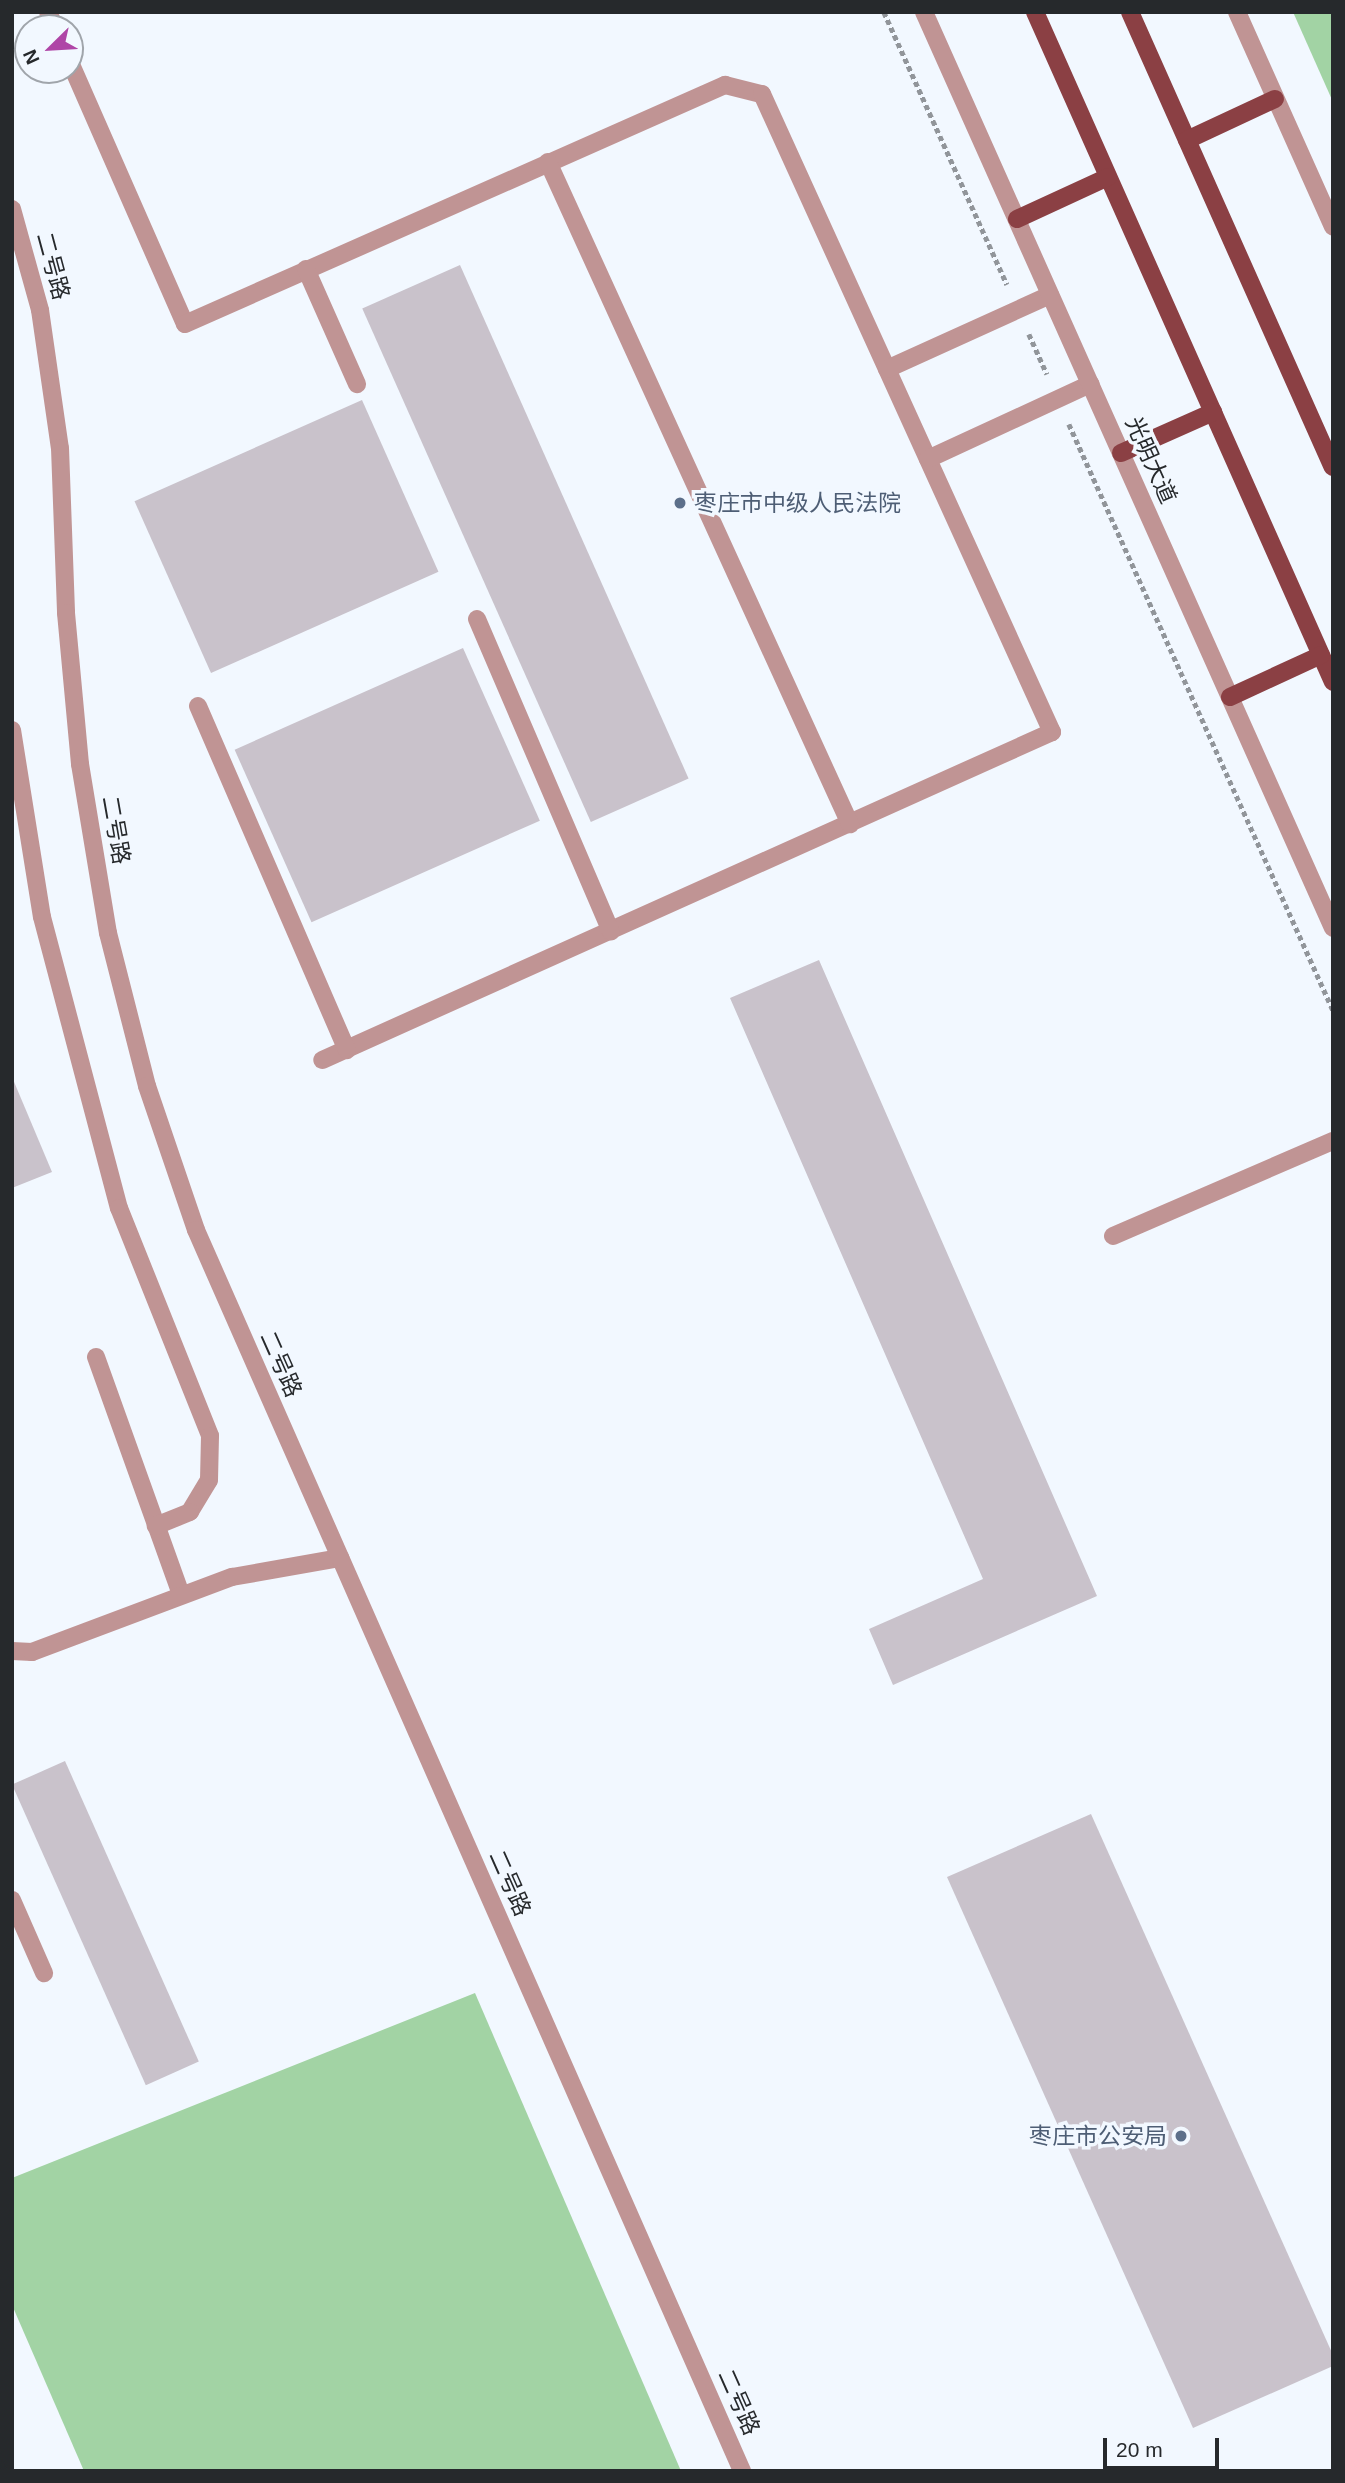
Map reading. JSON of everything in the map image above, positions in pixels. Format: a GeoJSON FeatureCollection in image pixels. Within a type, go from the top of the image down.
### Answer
{"type":"FeatureCollection","features":[{"type":"Feature","properties":{"kind":"main road"},"geometry":{"type":"LineString","coordinates":[[1035,12],[1333,682]]}},
{"type":"Feature","properties":{"kind":"main road"},"geometry":{"type":"LineString","coordinates":[[1130,12],[1333,467]]}},
{"type":"Feature","properties":{"kind":"main road"},"geometry":{"type":"LineString","coordinates":[[1187,140],[1275,99]]}},
{"type":"Feature","properties":{"kind":"main road"},"geometry":{"type":"LineString","coordinates":[[1017,219],[1108,177]]}},
{"type":"Feature","properties":{"kind":"main road"},"geometry":{"type":"LineString","coordinates":[[1121,453],[1213,412]]}},
{"type":"Feature","properties":{"kind":"main road"},"geometry":{"type":"LineString","coordinates":[[1230,697],[1321,655]]}},
{"type":"Feature","properties":{"kind":"street","name":"光明大道"},"geometry":{"type":"LineString","coordinates":[[924,12],[1333,928]]}},
{"type":"Feature","properties":{"kind":"street"},"geometry":{"type":"LineString","coordinates":[[1237,12],[1333,227]]}},
{"type":"Feature","properties":{"kind":"street"},"geometry":{"type":"LineString","coordinates":[[80,84],[185,324],[725,85],[762,94],[1052,732],[322,1060]]}},
{"type":"Feature","properties":{"kind":"street"},"geometry":{"type":"LineString","coordinates":[[548,162],[850,824]]}},
{"type":"Feature","properties":{"kind":"street","name":"二号路"},"geometry":{"type":"LineString","coordinates":[[12,209],[40,310],[60,448],[66,614],[80,764],[108,933],[147,1086],[196,1230],[743,2471]]}},
{"type":"Feature","properties":{"kind":"street"},"geometry":{"type":"LineString","coordinates":[[306,269],[357,384]]}},
{"type":"Feature","properties":{"kind":"street"},"geometry":{"type":"LineString","coordinates":[[887,369],[1050,295]]}},
{"type":"Feature","properties":{"kind":"street"},"geometry":{"type":"LineString","coordinates":[[928,459],[1090,384]]}},
{"type":"Feature","properties":{"kind":"street"},"geometry":{"type":"LineString","coordinates":[[477,619],[611,932]]}},
{"type":"Feature","properties":{"kind":"street"},"geometry":{"type":"LineString","coordinates":[[198,706],[347,1050]]}},
{"type":"Feature","properties":{"kind":"street"},"geometry":{"type":"LineString","coordinates":[[12,730],[17,789],[42,917],[119,1208],[210,1436],[209,1480],[190,1512],[156,1526]]}},
{"type":"Feature","properties":{"kind":"street"},"geometry":{"type":"LineString","coordinates":[[1113,1236],[1333,1141]]}},
{"type":"Feature","properties":{"kind":"street"},"geometry":{"type":"LineString","coordinates":[[96,1357],[181,1594]]}},
{"type":"Feature","properties":{"kind":"street"},"geometry":{"type":"LineString","coordinates":[[12,1651],[32,1652],[232,1577],[340,1558]]}},
{"type":"Feature","properties":{"kind":"street"},"geometry":{"type":"LineString","coordinates":[[12,1900],[44,1973]]}},
{"type":"Feature","properties":{"kind":"path"},"geometry":{"type":"LineString","coordinates":[[884,12],[1333,1010]]}},
{"type":"Feature","properties":{"kind":"green space"},"geometry":{"type":"Polygon","coordinates":[[[1293,12],[1333,12],[1333,102],[1293,12]]]}},
{"type":"Feature","properties":{"kind":"green space"},"geometry":{"type":"Polygon","coordinates":[[[475,1993],[681,2471],[84,2471],[12,2305],[12,2178],[475,1993]]]}},
{"type":"Feature","properties":{"kind":"building"},"geometry":{"type":"Polygon","coordinates":[[[460,265],[689,778],[591,822],[362,309],[460,265]]]}},
{"type":"Feature","properties":{"kind":"building"},"geometry":{"type":"Polygon","coordinates":[[[362,400],[438,572],[211,673],[135,501],[362,400]]]}},
{"type":"Feature","properties":{"kind":"building"},"geometry":{"type":"Polygon","coordinates":[[[463,648],[540,821],[311,922],[235,750],[463,648]]]}},
{"type":"Feature","properties":{"kind":"building"},"geometry":{"type":"Polygon","coordinates":[[[819,960],[1097,1596],[893,1685],[869,1629],[983,1579],[730,998],[819,960]]]}},
{"type":"Feature","properties":{"kind":"building"},"geometry":{"type":"Polygon","coordinates":[[[12,1077],[52,1172],[12,1188],[12,1077]]]}},
{"type":"Feature","properties":{"kind":"building"},"geometry":{"type":"Polygon","coordinates":[[[65,1761],[199,2062],[146,2085],[12,1785],[65,1761]]]}},
{"type":"Feature","properties":{"kind":"building"},"geometry":{"type":"Polygon","coordinates":[[[1091,1814],[1333,2355],[1333,2366],[1193,2428],[947,1877],[1091,1814]]]}},
{"type":"Feature","properties":{"kind":"place","name":"枣庄市中级人民法院"},"geometry":{"type":"Point","coordinates":[680,503]}},
{"type":"Feature","properties":{"kind":"place","name":"枣庄市公安局"},"geometry":{"type":"Point","coordinates":[1181,2136]}}]}
